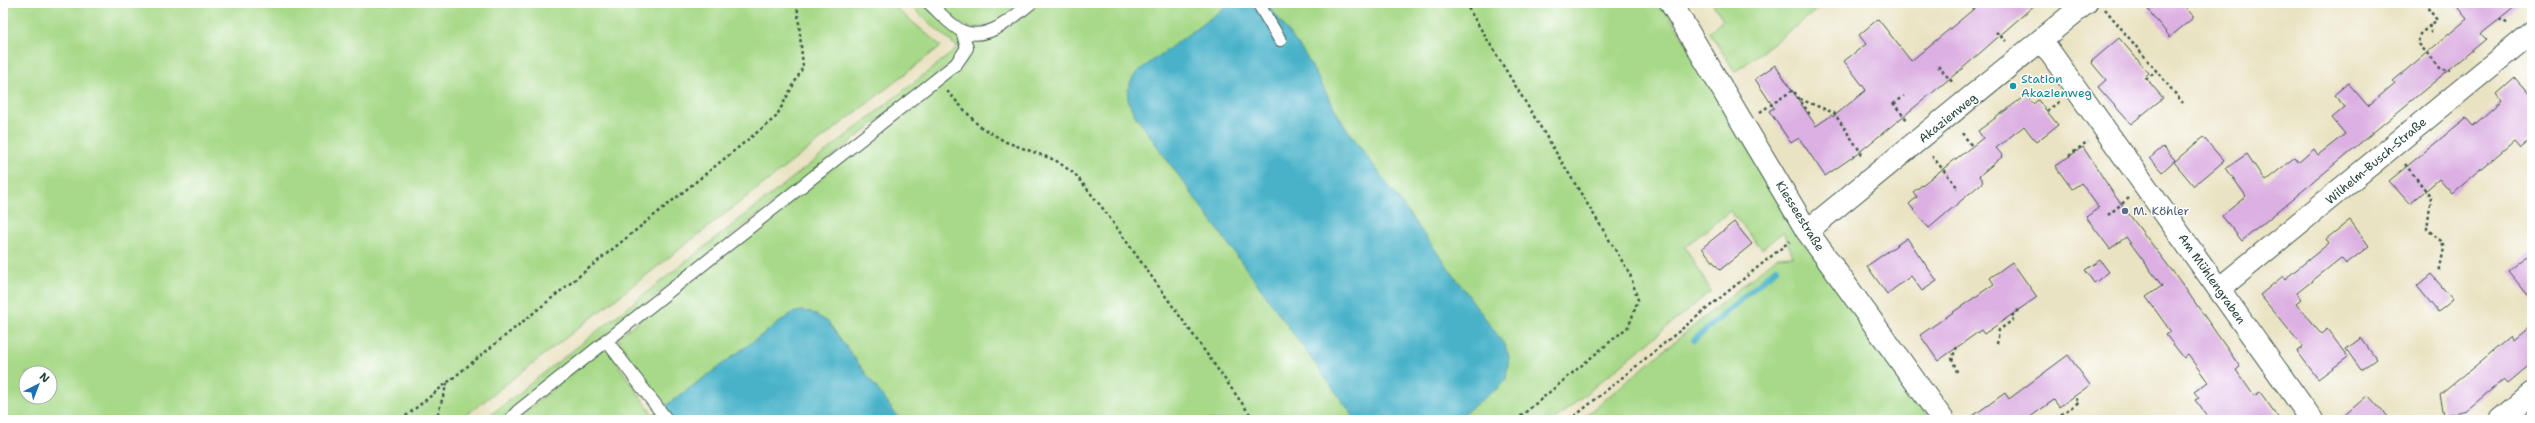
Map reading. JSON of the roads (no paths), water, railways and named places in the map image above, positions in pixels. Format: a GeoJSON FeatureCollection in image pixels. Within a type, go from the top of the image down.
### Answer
{"type":"FeatureCollection","features":[{"type":"Feature","properties":{"kind":"street","name":"Kiesseestraße"},"geometry":{"type":"LineString","coordinates":[[1671,3],[1743,124],[1798,236],[1943,420]]}},
{"type":"Feature","properties":{"kind":"street","name":"Akazienweg"},"geometry":{"type":"LineString","coordinates":[[1798,236],[1876,176],[2042,41],[2086,3]]}},
{"type":"Feature","properties":{"kind":"street","name":"Wilhelm-Busch-Straße"},"geometry":{"type":"LineString","coordinates":[[2219,289],[2532,32]]}},
{"type":"Feature","properties":{"kind":"street","name":"Am Mühlengraben"},"geometry":{"type":"LineString","coordinates":[[2042,41],[2312,420]]}},
{"type":"Feature","properties":{"kind":"street"},"geometry":{"type":"LineString","coordinates":[[2500,420],[2532,393]]}},
{"type":"Feature","properties":{"kind":"lane"},"geometry":{"type":"LineString","coordinates":[[510,420],[518,411],[606,340],[956,64],[967,48],[962,31],[929,3]]}},
{"type":"Feature","properties":{"kind":"lane"},"geometry":{"type":"LineString","coordinates":[[962,31],[987,32],[1002,25],[1031,3]]}},
{"type":"Feature","properties":{"kind":"lane"},"geometry":{"type":"LineString","coordinates":[[1258,3],[1280,40]]}},
{"type":"Feature","properties":{"kind":"lane"},"geometry":{"type":"LineString","coordinates":[[606,340],[667,420]]}},
{"type":"Feature","properties":{"kind":"water"},"geometry":{"type":"Polygon","coordinates":[[[1231,3],[1267,3],[1306,56],[1342,122],[1504,344],[1509,356],[1506,379],[1498,388],[1455,420],[1356,420],[1136,117],[1128,99],[1128,89],[1137,72],[1231,3]]]}},
{"type":"Feature","properties":{"kind":"water"},"geometry":{"type":"Polygon","coordinates":[[[801,311],[811,312],[828,322],[900,420],[657,420],[653,415],[792,313],[801,311]]]}},
{"type":"Feature","properties":{"kind":"waterway"},"geometry":{"type":"LineString","coordinates":[[1694,340],[1777,268]]}},
{"type":"Feature","properties":{"kind":"place","name":"Station Akazienweg"},"geometry":{"type":"Point","coordinates":[2013,86]}},
{"type":"Feature","properties":{"kind":"place","name":"M. Köhler"},"geometry":{"type":"Point","coordinates":[2125,211]}}]}
